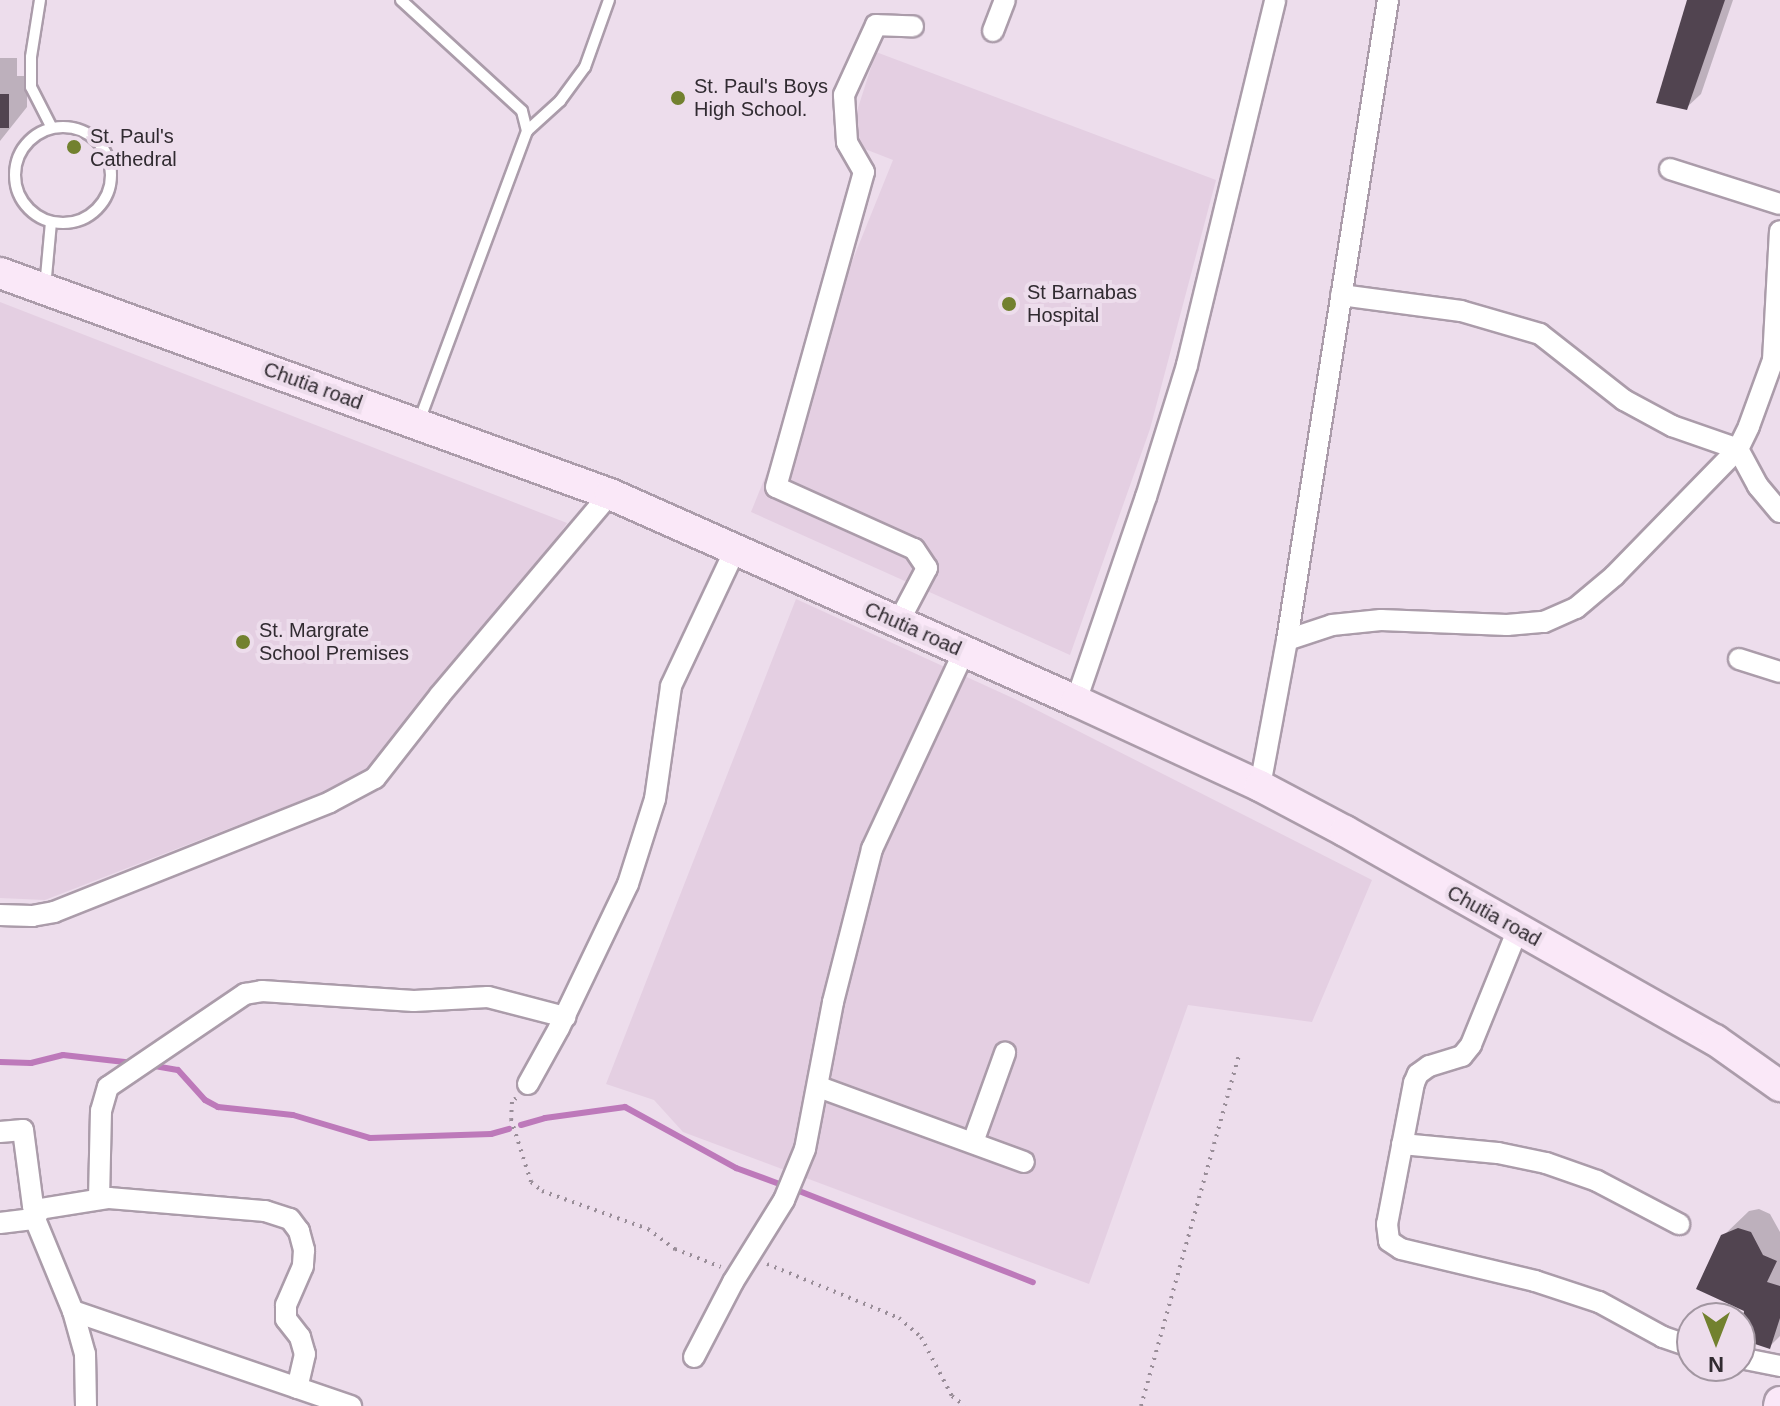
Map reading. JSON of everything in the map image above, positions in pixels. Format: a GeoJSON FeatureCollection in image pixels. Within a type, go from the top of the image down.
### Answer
{"type":"FeatureCollection","features":[{"type":"Feature","properties":{"kind":"street"},"geometry":{"type":"LineString","coordinates":[[993,31],[1005,0]]}},
{"type":"Feature","properties":{"kind":"street"},"geometry":{"type":"LineString","coordinates":[[1076,701],[1146,497],[1187,365],[1275,0]]}},
{"type":"Feature","properties":{"kind":"street"},"geometry":{"type":"LineString","coordinates":[[1260,786],[1287,640],[1388,0]]}},
{"type":"Feature","properties":{"kind":"street"},"geometry":{"type":"LineString","coordinates":[[898,623],[927,568],[914,549],[776,487],[864,172],[847,142],[844,95],[876,25],[913,26]]}},
{"type":"Feature","properties":{"kind":"street"},"geometry":{"type":"LineString","coordinates":[[1670,169],[1780,204]]}},
{"type":"Feature","properties":{"kind":"street"},"geometry":{"type":"LineString","coordinates":[[1287,640],[1332,625],[1381,620],[1507,625],[1544,622],[1576,608],[1614,576],[1738,449],[1773,360],[1780,231]]}},
{"type":"Feature","properties":{"kind":"street","name":"Chutia road"},"geometry":{"type":"LineString","coordinates":[[0,273],[610,494],[1076,701],[1260,786],[1715,1040],[1780,1086]]}},
{"type":"Feature","properties":{"kind":"street"},"geometry":{"type":"LineString","coordinates":[[1341,295],[1461,311],[1524,326],[1557,345],[1601,385],[1624,400],[1672,426],[1738,449],[1758,486],[1780,512]]}},
{"type":"Feature","properties":{"kind":"street"},"geometry":{"type":"LineString","coordinates":[[0,915],[32,916],[54,912],[330,802],[375,778],[440,695],[610,494]]}},
{"type":"Feature","properties":{"kind":"street"},"geometry":{"type":"LineString","coordinates":[[528,1084],[565,1017],[633,872],[655,799],[671,686],[735,550]]}},
{"type":"Feature","properties":{"kind":"street"},"geometry":{"type":"LineString","coordinates":[[694,1357],[784,1200],[805,1149],[833,1002],[872,849],[964,652]]}},
{"type":"Feature","properties":{"kind":"street"},"geometry":{"type":"LineString","coordinates":[[1739,659],[1780,672]]}},
{"type":"Feature","properties":{"kind":"street"},"geometry":{"type":"LineString","coordinates":[[1518,929],[1471,1045],[1462,1056],[1429,1066],[1418,1074],[1387,1224],[1389,1241],[1401,1249],[1535,1281],[1599,1302],[1676,1341]]}},
{"type":"Feature","properties":{"kind":"street"},"geometry":{"type":"LineString","coordinates":[[99,1199],[103,1097],[108,1087],[245,994],[262,991],[414,1001],[488,997],[565,1017]]}},
{"type":"Feature","properties":{"kind":"street"},"geometry":{"type":"LineString","coordinates":[[973,1142],[1005,1053]]}},
{"type":"Feature","properties":{"kind":"street"},"geometry":{"type":"LineString","coordinates":[[819,1087],[1024,1162]]}},
{"type":"Feature","properties":{"kind":"street"},"geometry":{"type":"LineString","coordinates":[[0,1132],[23,1130],[33,1206],[73,1311],[85,1354],[86,1406]]}},
{"type":"Feature","properties":{"kind":"street"},"geometry":{"type":"LineString","coordinates":[[1402,1144],[1498,1153],[1546,1163],[1597,1181],[1679,1224]]}},
{"type":"Feature","properties":{"kind":"street"},"geometry":{"type":"LineString","coordinates":[[0,1223],[99,1199],[131,1198],[265,1211],[290,1219],[299,1231],[304,1250],[303,1266],[286,1305],[286,1319],[300,1337],[305,1354],[297,1388]]}},
{"type":"Feature","properties":{"kind":"street"},"geometry":{"type":"LineString","coordinates":[[73,1311],[351,1406]]}},
{"type":"Feature","properties":{"kind":"street"},"geometry":{"type":"LineString","coordinates":[[1756,1361],[1780,1366]]}},
{"type":"Feature","properties":{"kind":"lane"},"geometry":{"type":"LineString","coordinates":[[40,0],[31,57],[31,87],[52,128]]}},
{"type":"Feature","properties":{"kind":"lane"},"geometry":{"type":"LineString","coordinates":[[401,0],[522,111],[527,131]]}},
{"type":"Feature","properties":{"kind":"lane"},"geometry":{"type":"LineString","coordinates":[[418,425],[527,131],[560,101],[585,67],[609,0]]}},
{"type":"Feature","properties":{"kind":"lane"},"geometry":{"type":"LineString","coordinates":[[52,128],[76,128],[87,133],[104,149],[111,170],[108,193],[95,212],[74,222],[51,222],[40,218],[23,202],[18,192],[15,169],[32,139],[52,128]]}},
{"type":"Feature","properties":{"kind":"lane"},"geometry":{"type":"LineString","coordinates":[[45,289],[51,222]]}},
{"type":"Feature","properties":{"kind":"path"},"geometry":{"type":"LineString","coordinates":[[1141,1406],[1239,1055]]}},
{"type":"Feature","properties":{"kind":"path"},"geometry":{"type":"LineString","coordinates":[[528,1084],[512,1102],[511,1119],[531,1182],[542,1191],[648,1229],[675,1249],[745,1265],[899,1318],[921,1337],[952,1396],[965,1406]]}},
{"type":"Feature","properties":{"kind":"shaded area","name":"St Barnabas Hospital"},"geometry":{"type":"Polygon","coordinates":[[[876,52],[1216,180],[1150,429],[1070,655],[751,512],[893,160],[847,142],[876,52]]]}},
{"type":"Feature","properties":{"kind":"shaded area","name":"St. Margrate School Premises"},"geometry":{"type":"Polygon","coordinates":[[[0,302],[567,523],[403,761],[45,900],[0,898],[0,302]]]}},
{"type":"Feature","properties":{"kind":"shaded area"},"geometry":{"type":"Polygon","coordinates":[[[796,599],[1017,700],[1372,880],[1312,1022],[1188,1005],[1089,1284],[683,1132],[654,1100],[606,1084],[796,599]]]}},
{"type":"Feature","properties":{"kind":"building"},"geometry":{"type":"Polygon","coordinates":[[[1687,0],[1725,0],[1687,110],[1656,103],[1687,0]]]}},
{"type":"Feature","properties":{"kind":"building"},"geometry":{"type":"Polygon","coordinates":[[[0,94],[9,94],[9,128],[0,128],[0,94]]]}},
{"type":"Feature","properties":{"kind":"building"},"geometry":{"type":"Polygon","coordinates":[[[1738,1228],[1751,1232],[1763,1255],[1777,1261],[1767,1282],[1780,1286],[1780,1318],[1770,1349],[1756,1344],[1756,1302],[1724,1302],[1696,1289],[1721,1235],[1738,1228]]]}},
{"type":"Feature","properties":{"kind":"waterway"},"geometry":{"type":"LineString","coordinates":[[0,1062],[31,1063],[63,1055],[134,1063]]}},
{"type":"Feature","properties":{"kind":"waterway"},"geometry":{"type":"LineString","coordinates":[[149,1065],[178,1070],[205,1100],[218,1107],[293,1115],[370,1138],[491,1134],[509,1129]]}},
{"type":"Feature","properties":{"kind":"waterway"},"geometry":{"type":"LineString","coordinates":[[521,1125],[545,1118],[625,1107],[736,1168],[785,1186]]}},
{"type":"Feature","properties":{"kind":"waterway"},"geometry":{"type":"LineString","coordinates":[[799,1191],[1033,1282]]}},
{"type":"Feature","properties":{"kind":"place","name":"St. Paul's Boys High School."},"geometry":{"type":"Point","coordinates":[678,98]}},
{"type":"Feature","properties":{"kind":"place","name":"St. Paul's Cathedral"},"geometry":{"type":"Point","coordinates":[74,147]}},
{"type":"Feature","properties":{"kind":"place","name":"St Barnabas Hospital"},"geometry":{"type":"Point","coordinates":[1009,304]}},
{"type":"Feature","properties":{"kind":"place","name":"St. Margrate School Premises"},"geometry":{"type":"Point","coordinates":[243,642]}}]}
